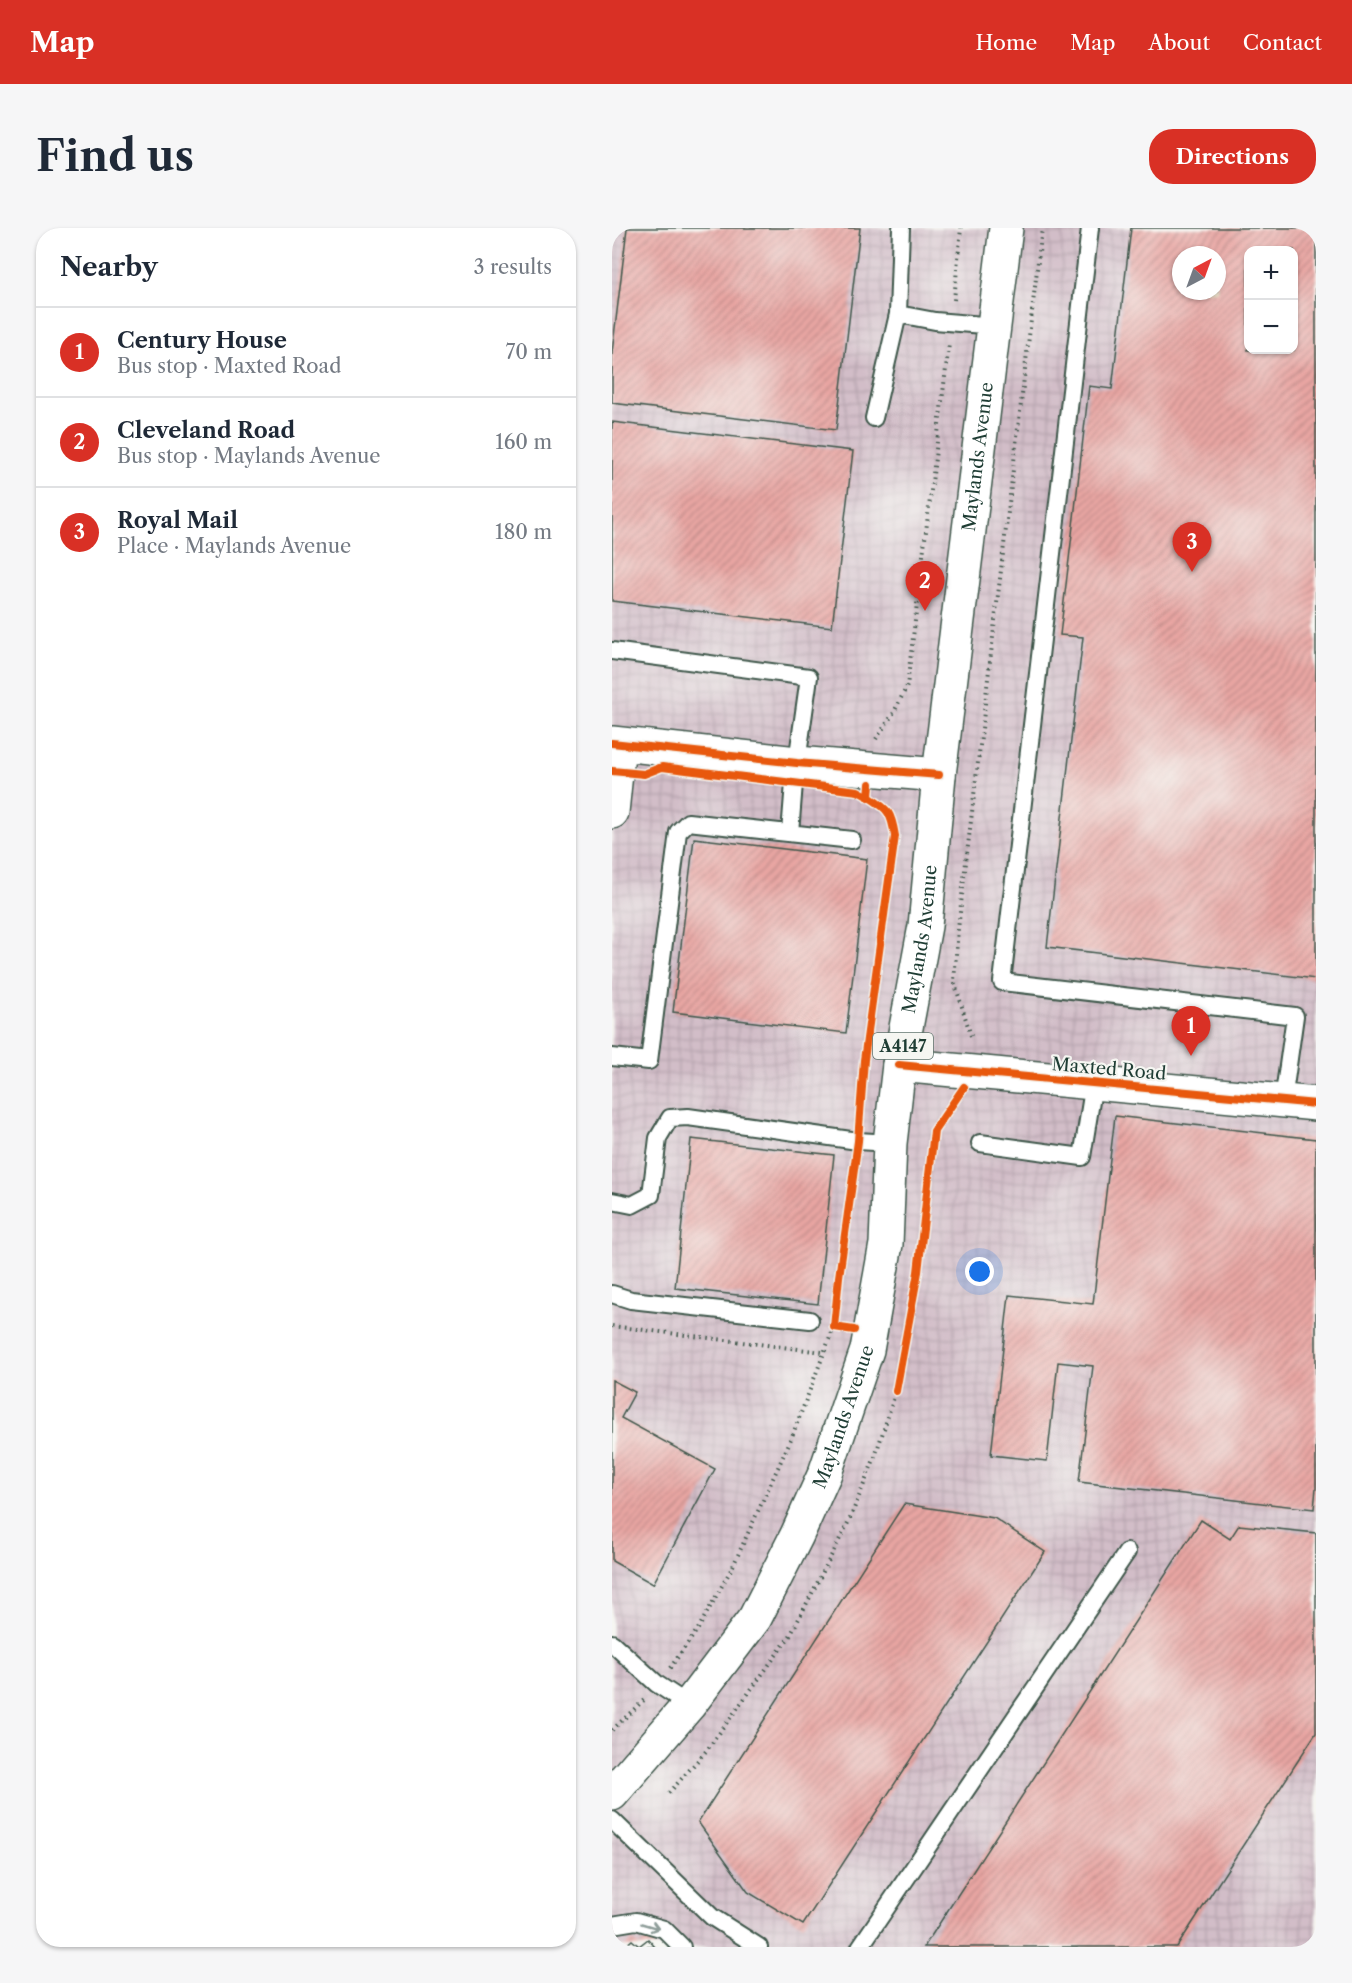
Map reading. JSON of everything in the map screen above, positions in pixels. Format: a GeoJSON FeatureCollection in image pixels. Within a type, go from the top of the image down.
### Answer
{"type":"FeatureCollection","features":[{"type":"Feature","properties":{"kind":"main road","name":"Maylands Avenue"},"geometry":{"type":"LineString","coordinates":[[612,1794],[689,1705],[754,1618],[802,1525],[825,1473],[869,1341],[886,1244],[890,1143],[899,1065],[925,926],[939,775],[1006,228]]}},
{"type":"Feature","properties":{"kind":"main road"},"geometry":{"type":"LineString","coordinates":[[612,812],[616,743],[797,763],[939,775]]}},
{"type":"Feature","properties":{"kind":"main road","name":"Maxted Road"},"geometry":{"type":"LineString","coordinates":[[899,1065],[1316,1104]]}},
{"type":"Feature","properties":{"kind":"lane"},"geometry":{"type":"LineString","coordinates":[[874,418],[898,314],[901,228]]}},
{"type":"Feature","properties":{"kind":"lane"},"geometry":{"type":"LineString","coordinates":[[1090,228],[1002,982],[1295,1016],[1283,1101]]}},
{"type":"Feature","properties":{"kind":"lane"},"geometry":{"type":"LineString","coordinates":[[898,314],[934,321],[995,326]]}},
{"type":"Feature","properties":{"kind":"lane"},"geometry":{"type":"LineString","coordinates":[[612,651],[809,677],[790,833]]}},
{"type":"Feature","properties":{"kind":"lane"},"geometry":{"type":"LineString","coordinates":[[612,1057],[649,1061],[678,832],[688,822],[852,840]]}},
{"type":"Feature","properties":{"kind":"lane"},"geometry":{"type":"LineString","coordinates":[[980,1143],[1082,1157],[1094,1083]]}},
{"type":"Feature","properties":{"kind":"lane"},"geometry":{"type":"LineString","coordinates":[[612,1201],[632,1205],[651,1195],[658,1138],[670,1118],[688,1117],[858,1141],[890,1143]]}},
{"type":"Feature","properties":{"kind":"lane"},"geometry":{"type":"LineString","coordinates":[[612,1294],[631,1300],[810,1320]]}},
{"type":"Feature","properties":{"kind":"lane"},"geometry":{"type":"LineString","coordinates":[[860,1947],[1127,1552]]}},
{"type":"Feature","properties":{"kind":"lane"},"geometry":{"type":"LineString","coordinates":[[612,1643],[657,1684],[689,1705]]}},
{"type":"Feature","properties":{"kind":"lane"},"geometry":{"type":"LineString","coordinates":[[612,1820],[712,1917],[759,1947]]}},
{"type":"Feature","properties":{"kind":"lane"},"geometry":{"type":"LineString","coordinates":[[612,1925],[636,1921],[664,1929],[682,1947]]}},
{"type":"Feature","properties":{"kind":"path"},"geometry":{"type":"LineString","coordinates":[[872,745],[893,714],[907,686],[952,322],[961,228]]}},
{"type":"Feature","properties":{"kind":"path"},"geometry":{"type":"LineString","coordinates":[[971,1036],[954,981],[958,929],[1042,228]]}},
{"type":"Feature","properties":{"kind":"path"},"geometry":{"type":"LineString","coordinates":[[612,1730],[640,1705],[698,1629],[733,1566],[791,1439],[834,1327],[835,1317]]}},
{"type":"Feature","properties":{"kind":"path"},"geometry":{"type":"LineString","coordinates":[[612,1326],[823,1352]]}},
{"type":"Feature","properties":{"kind":"path"},"geometry":{"type":"LineString","coordinates":[[834,1327],[844,1328]]}},
{"type":"Feature","properties":{"kind":"path"},"geometry":{"type":"LineString","coordinates":[[896,1391],[898,1380]]}},
{"type":"Feature","properties":{"kind":"shaded area"},"geometry":{"type":"Polygon","coordinates":[[[612,228],[1316,228],[1316,1947],[612,1947],[612,228]]]}},
{"type":"Feature","properties":{"kind":"building"},"geometry":{"type":"Polygon","coordinates":[[[627,228],[860,228],[836,430],[612,403],[612,353],[627,228]]]}},
{"type":"Feature","properties":{"kind":"building"},"geometry":{"type":"Polygon","coordinates":[[[1131,228],[1316,228],[1316,979],[1047,947],[1083,637],[1060,635],[1089,386],[1112,389],[1131,228]]]}},
{"type":"Feature","properties":{"kind":"building"},"geometry":{"type":"Polygon","coordinates":[[[612,422],[853,451],[832,627],[612,601],[612,422]]]}},
{"type":"Feature","properties":{"kind":"building"},"geometry":{"type":"Polygon","coordinates":[[[694,838],[867,859],[846,1033],[673,1012],[694,838]]]}},
{"type":"Feature","properties":{"kind":"building"},"geometry":{"type":"Polygon","coordinates":[[[1115,1116],[1316,1139],[1316,1488],[1314,1509],[1079,1482],[1093,1366],[1058,1362],[1047,1461],[991,1455],[1009,1295],[1093,1304],[1115,1116]]]}},
{"type":"Feature","properties":{"kind":"building"},"geometry":{"type":"Polygon","coordinates":[[[691,1139],[834,1155],[818,1304],[675,1288],[691,1139]]]}},
{"type":"Feature","properties":{"kind":"building"},"geometry":{"type":"Polygon","coordinates":[[[612,1380],[635,1392],[621,1418],[715,1469],[653,1584],[612,1561],[612,1380]]]}},
{"type":"Feature","properties":{"kind":"building"},"geometry":{"type":"Polygon","coordinates":[[[904,1504],[994,1518],[1045,1552],[803,1925],[748,1892],[698,1822],[904,1504]]]}},
{"type":"Feature","properties":{"kind":"building"},"geometry":{"type":"Polygon","coordinates":[[[1201,1520],[1230,1539],[1239,1525],[1316,1533],[1316,1733],[1177,1947],[924,1947],[1201,1520]]]}},
{"type":"Feature","properties":{"kind":"building"},"geometry":{"type":"Polygon","coordinates":[[[648,1939],[655,1947],[624,1947],[632,1940],[639,1946],[648,1939]]]}},
{"type":"Feature","properties":{"kind":"cycle path"},"geometry":{"type":"LineString","coordinates":[[612,743],[797,763],[939,775]]}},
{"type":"Feature","properties":{"kind":"cycle path"},"geometry":{"type":"LineString","coordinates":[[612,771],[644,774],[662,767],[858,791],[869,797]]}},
{"type":"Feature","properties":{"kind":"cycle path"},"geometry":{"type":"LineString","coordinates":[[854,1330],[834,1327],[858,1141],[864,1060],[895,836],[888,812],[869,797],[870,784]]}},
{"type":"Feature","properties":{"kind":"cycle path"},"geometry":{"type":"LineString","coordinates":[[899,1065],[1316,1104]]}},
{"type":"Feature","properties":{"kind":"cycle path"},"geometry":{"type":"LineString","coordinates":[[896,1391],[918,1272],[934,1131],[964,1087]]}},
{"type":"Feature","properties":{"kind":"place","name":"Royal Mail"},"geometry":{"type":"Point","coordinates":[1192,572]}},
{"type":"Feature","properties":{"kind":"place","name":"Cleveland Road"},"geometry":{"type":"Point","coordinates":[925,611]}},
{"type":"Feature","properties":{"kind":"place","name":"Century House"},"geometry":{"type":"Point","coordinates":[1191,1056]}}]}
